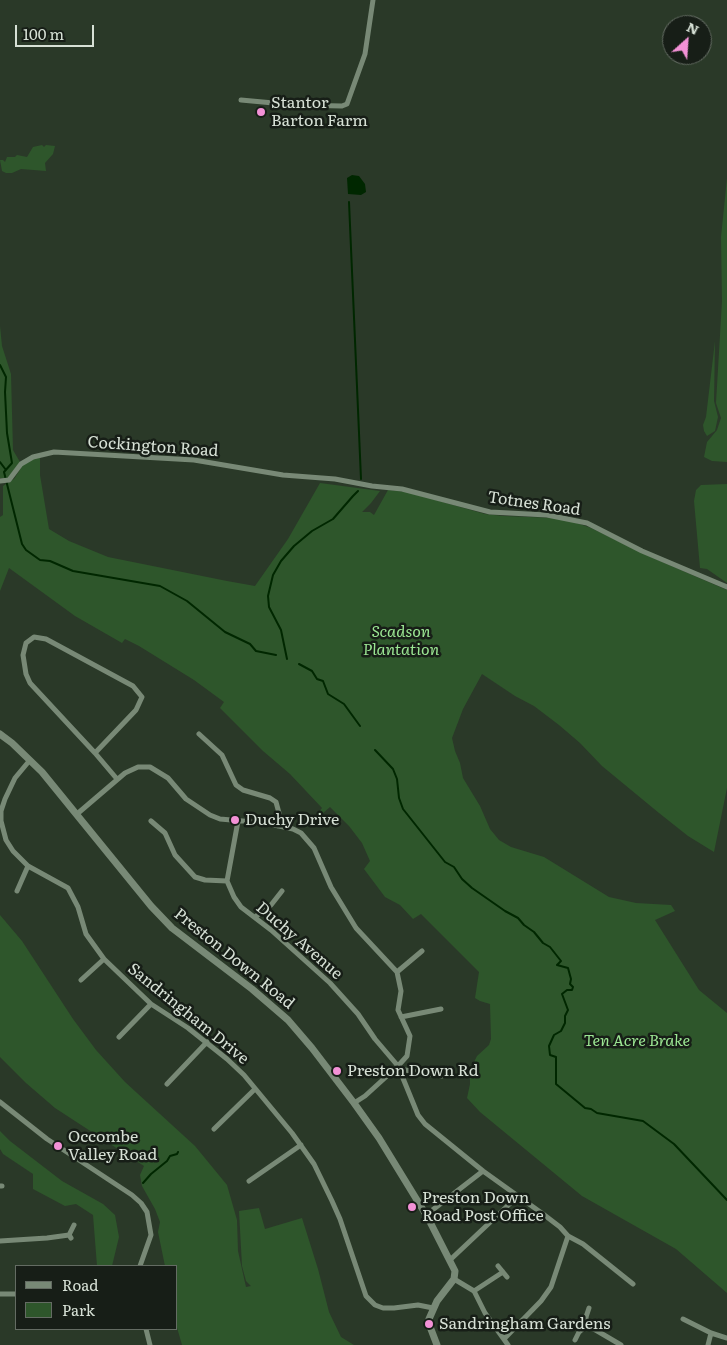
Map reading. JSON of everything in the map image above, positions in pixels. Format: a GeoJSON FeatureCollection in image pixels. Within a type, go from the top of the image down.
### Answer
{"type":"FeatureCollection","features":[{"type":"Feature","properties":{"kind":"street"},"geometry":{"type":"LineString","coordinates":[[241,100],[295,105],[342,106],[347,104],[364,54],[373,0]]}},
{"type":"Feature","properties":{"kind":"street","name":"Cockington Road"},"geometry":{"type":"LineString","coordinates":[[2,481],[9,480],[22,464],[33,457],[54,452],[194,460],[283,475],[358,484]]}},
{"type":"Feature","properties":{"kind":"street","name":"Totnes Road"},"geometry":{"type":"LineString","coordinates":[[358,484],[402,489],[496,513],[547,515],[587,523],[657,558],[727,587]]}},
{"type":"Feature","properties":{"kind":"street"},"geometry":{"type":"LineString","coordinates":[[95,753],[136,710],[142,697],[133,686],[46,639],[34,637],[26,643],[23,655],[26,674],[30,683],[117,779]]}},
{"type":"Feature","properties":{"kind":"street","name":"Preston Down Road"},"geometry":{"type":"LineString","coordinates":[[0,734],[30,760],[77,814],[151,906],[172,928],[252,988],[288,1020],[312,1048],[379,1138],[426,1215],[450,1260],[455,1271],[454,1279]]}},
{"type":"Feature","properties":{"kind":"street"},"geometry":{"type":"LineString","coordinates":[[199,734],[222,755],[236,785],[276,802],[279,814],[278,826]]}},
{"type":"Feature","properties":{"kind":"street","name":"Sandringham Drive"},"geometry":{"type":"LineString","coordinates":[[30,760],[15,778],[1,811],[1,821],[6,840],[20,860],[68,888],[74,896],[86,934],[104,959],[151,1004],[207,1042],[244,1075],[307,1152],[322,1178],[340,1219],[366,1296],[375,1305],[383,1308],[418,1305],[433,1308]]}},
{"type":"Feature","properties":{"kind":"street"},"geometry":{"type":"LineString","coordinates":[[77,814],[117,779],[138,767],[150,767],[168,778],[186,799],[220,819],[278,826],[293,830],[308,840],[314,848],[331,887],[356,928],[397,972],[400,991],[398,1010],[410,1036],[407,1056],[398,1068],[354,1103]]}},
{"type":"Feature","properties":{"kind":"street"},"geometry":{"type":"LineString","coordinates":[[151,822],[165,834],[175,855],[196,877],[206,880],[227,881],[238,821]]}},
{"type":"Feature","properties":{"kind":"street"},"geometry":{"type":"LineString","coordinates":[[17,891],[28,866]]}},
{"type":"Feature","properties":{"kind":"street","name":"Duchy Avenue"},"geometry":{"type":"LineString","coordinates":[[227,881],[241,907],[315,968],[330,983],[358,1014],[398,1068]]}},
{"type":"Feature","properties":{"kind":"street"},"geometry":{"type":"LineString","coordinates":[[255,918],[263,909],[271,905],[282,891]]}},
{"type":"Feature","properties":{"kind":"street"},"geometry":{"type":"LineString","coordinates":[[397,972],[422,951]]}},
{"type":"Feature","properties":{"kind":"street"},"geometry":{"type":"LineString","coordinates":[[81,980],[104,959]]}},
{"type":"Feature","properties":{"kind":"street"},"geometry":{"type":"LineString","coordinates":[[119,1038],[151,1004]]}},
{"type":"Feature","properties":{"kind":"street"},"geometry":{"type":"LineString","coordinates":[[401,1017],[441,1009]]}},
{"type":"Feature","properties":{"kind":"street"},"geometry":{"type":"LineString","coordinates":[[167,1084],[207,1042]]}},
{"type":"Feature","properties":{"kind":"street"},"geometry":{"type":"LineString","coordinates":[[398,1068],[442,1076]]}},
{"type":"Feature","properties":{"kind":"street"},"geometry":{"type":"LineString","coordinates":[[398,1068],[418,1115],[425,1124],[483,1171],[560,1227],[568,1236],[583,1244],[633,1284]]}},
{"type":"Feature","properties":{"kind":"street"},"geometry":{"type":"LineString","coordinates":[[214,1129],[255,1089]]}},
{"type":"Feature","properties":{"kind":"street"},"geometry":{"type":"LineString","coordinates":[[0,1102],[47,1139],[132,1195],[141,1203],[147,1212],[151,1235],[140,1265]]}},
{"type":"Feature","properties":{"kind":"street"},"geometry":{"type":"LineString","coordinates":[[249,1181],[301,1145]]}},
{"type":"Feature","properties":{"kind":"street"},"geometry":{"type":"LineString","coordinates":[[426,1215],[483,1171]]}},
{"type":"Feature","properties":{"kind":"street"},"geometry":{"type":"LineString","coordinates":[[450,1260],[518,1196]]}},
{"type":"Feature","properties":{"kind":"street"},"geometry":{"type":"LineString","coordinates":[[0,1241],[70,1236],[74,1225]]}},
{"type":"Feature","properties":{"kind":"street"},"geometry":{"type":"LineString","coordinates":[[504,1339],[551,1287],[568,1236]]}},
{"type":"Feature","properties":{"kind":"street"},"geometry":{"type":"LineString","coordinates":[[47,1238],[52,1244]]}},
{"type":"Feature","properties":{"kind":"street"},"geometry":{"type":"LineString","coordinates":[[498,1266],[507,1277]]}},
{"type":"Feature","properties":{"kind":"street"},"geometry":{"type":"LineString","coordinates":[[474,1291],[503,1272]]}},
{"type":"Feature","properties":{"kind":"street"},"geometry":{"type":"LineString","coordinates":[[437,1345],[429,1324],[433,1308],[454,1279],[474,1291],[485,1313],[508,1345]]}},
{"type":"Feature","properties":{"kind":"street"},"geometry":{"type":"LineString","coordinates":[[0,1294],[15,1294]]}},
{"type":"Feature","properties":{"kind":"street"},"geometry":{"type":"LineString","coordinates":[[587,1325],[586,1317],[589,1308]]}},
{"type":"Feature","properties":{"kind":"street"},"geometry":{"type":"LineString","coordinates":[[683,1319],[727,1338]]}},
{"type":"Feature","properties":{"kind":"street"},"geometry":{"type":"LineString","coordinates":[[575,1340],[579,1332],[587,1325]]}},
{"type":"Feature","properties":{"kind":"street"},"geometry":{"type":"LineString","coordinates":[[587,1325],[621,1345]]}},
{"type":"Feature","properties":{"kind":"street"},"geometry":{"type":"LineString","coordinates":[[146,1330],[150,1345]]}},
{"type":"Feature","properties":{"kind":"street"},"geometry":{"type":"LineString","coordinates":[[708,1345],[712,1333]]}},
{"type":"Feature","properties":{"kind":"green space"},"geometry":{"type":"Polygon","coordinates":[[[42,145],[44,147],[46,145],[55,146],[53,154],[45,163],[46,171],[21,169],[12,173],[6,173],[2,171],[0,160],[5,162],[7,157],[15,157],[17,155],[27,157],[33,147],[42,145]]]}},
{"type":"Feature","properties":{"kind":"green space"},"geometry":{"type":"Polygon","coordinates":[[[727,178],[727,462],[712,461],[704,457],[707,442],[717,430],[721,418],[716,403],[722,301],[721,237],[727,178]]]}},
{"type":"Feature","properties":{"kind":"green space"},"geometry":{"type":"Polygon","coordinates":[[[0,326],[2,346],[11,374],[13,450],[20,462],[8,478],[0,478],[0,326]]]}},
{"type":"Feature","properties":{"kind":"green space"},"geometry":{"type":"Polygon","coordinates":[[[715,341],[714,401],[718,417],[715,431],[707,436],[703,425],[706,417],[715,341]]]}},
{"type":"Feature","properties":{"kind":"green space"},"geometry":{"type":"Polygon","coordinates":[[[40,457],[40,475],[49,529],[69,541],[108,557],[227,581],[255,586],[288,539],[320,483],[380,491],[362,512],[370,512],[374,515],[388,490],[407,492],[485,514],[555,518],[571,521],[591,528],[653,558],[727,590],[727,788],[714,852],[688,836],[659,813],[602,766],[559,725],[534,706],[482,674],[463,709],[452,738],[463,778],[480,806],[490,829],[499,840],[511,847],[544,857],[609,897],[636,903],[671,905],[675,911],[655,920],[699,990],[727,1013],[727,1293],[676,1249],[582,1196],[480,1112],[467,1098],[470,1070],[477,1056],[489,1045],[491,1039],[490,1004],[475,998],[479,972],[421,914],[413,919],[400,905],[385,897],[364,869],[370,861],[362,843],[349,826],[330,807],[306,828],[322,808],[290,774],[263,751],[220,708],[224,702],[194,680],[139,646],[125,639],[122,643],[75,616],[9,568],[0,591],[0,517],[3,515],[3,486],[14,479],[23,465],[32,459],[40,457]]]}},
{"type":"Feature","properties":{"kind":"green space"},"geometry":{"type":"Polygon","coordinates":[[[727,484],[727,583],[707,569],[700,568],[694,501],[696,490],[701,485],[727,484]]]}},
{"type":"Feature","properties":{"kind":"green space"},"geometry":{"type":"Polygon","coordinates":[[[0,915],[22,941],[73,1019],[96,1050],[125,1082],[195,1146],[227,1185],[237,1220],[238,1251],[246,1287],[251,1286],[246,1281],[242,1266],[239,1211],[259,1208],[265,1229],[302,1218],[329,1312],[341,1337],[354,1345],[182,1345],[178,1330],[178,1265],[165,1265],[158,1232],[160,1222],[142,1186],[140,1175],[144,1166],[55,1108],[0,1057],[0,915]]]}},
{"type":"Feature","properties":{"kind":"green space"},"geometry":{"type":"Polygon","coordinates":[[[0,1131],[10,1141],[62,1181],[103,1204],[115,1215],[119,1237],[112,1265],[97,1265],[93,1215],[76,1204],[65,1206],[33,1189],[33,1174],[3,1154],[0,1149],[0,1131]]]}},
{"type":"Feature","properties":{"kind":"shaded area"},"geometry":{"type":"Polygon","coordinates":[[[352,175],[359,176],[365,184],[366,192],[361,195],[348,194],[347,178],[352,175]]]}},
{"type":"Feature","properties":{"kind":"waterway"},"geometry":{"type":"LineString","coordinates":[[349,202],[361,479]]}},
{"type":"Feature","properties":{"kind":"waterway"},"geometry":{"type":"LineString","coordinates":[[0,365],[6,377],[7,433],[12,463],[4,472],[22,544],[26,550],[40,560],[50,561],[73,571],[160,586],[187,601],[225,632],[250,644],[256,651],[276,655]]}},
{"type":"Feature","properties":{"kind":"waterway"},"geometry":{"type":"LineString","coordinates":[[0,462],[6,470]]}},
{"type":"Feature","properties":{"kind":"waterway"},"geometry":{"type":"LineString","coordinates":[[287,659],[281,630],[269,607],[268,596],[273,575],[281,561],[294,546],[312,531],[333,519],[358,491]]}},
{"type":"Feature","properties":{"kind":"waterway"},"geometry":{"type":"LineString","coordinates":[[299,664],[312,671],[317,679],[323,681],[328,694],[344,704],[360,726]]}},
{"type":"Feature","properties":{"kind":"waterway"},"geometry":{"type":"LineString","coordinates":[[375,750],[393,769],[403,809],[445,862],[454,867],[462,879],[472,888],[518,918],[534,932],[561,961],[557,965]]}},
{"type":"Feature","properties":{"kind":"waterway"},"geometry":{"type":"LineString","coordinates":[[557,965],[568,968],[571,979],[570,984],[573,987],[572,990],[567,990],[562,994],[568,1010],[565,1016],[565,1023],[561,1031],[554,1035],[549,1046],[550,1055],[556,1057],[556,1084],[585,1108],[597,1113],[643,1121],[674,1144],[727,1200]]}},
{"type":"Feature","properties":{"kind":"waterway"},"geometry":{"type":"LineString","coordinates":[[143,1183],[170,1156],[178,1152]]}},
{"type":"Feature","properties":{"kind":"place","name":"Stantor Barton Farm"},"geometry":{"type":"Point","coordinates":[261,112]}},
{"type":"Feature","properties":{"kind":"place","name":"Duchy Drive"},"geometry":{"type":"Point","coordinates":[235,820]}},
{"type":"Feature","properties":{"kind":"place","name":"Preston Down Rd"},"geometry":{"type":"Point","coordinates":[337,1071]}},
{"type":"Feature","properties":{"kind":"place","name":"Occombe Valley Road"},"geometry":{"type":"Point","coordinates":[58,1146]}},
{"type":"Feature","properties":{"kind":"place","name":"Preston Down Road Post Office"},"geometry":{"type":"Point","coordinates":[412,1207]}},
{"type":"Feature","properties":{"kind":"place","name":"Sandringham Gardens"},"geometry":{"type":"Point","coordinates":[429,1324]}},
{"type":"Feature","properties":{"kind":"park label","name":"Scadson Plantation"},"geometry":{"type":"Point","coordinates":[401,641]}},
{"type":"Feature","properties":{"kind":"park label","name":"Ten Acre Brake"},"geometry":{"type":"Point","coordinates":[637,1041]}}]}
